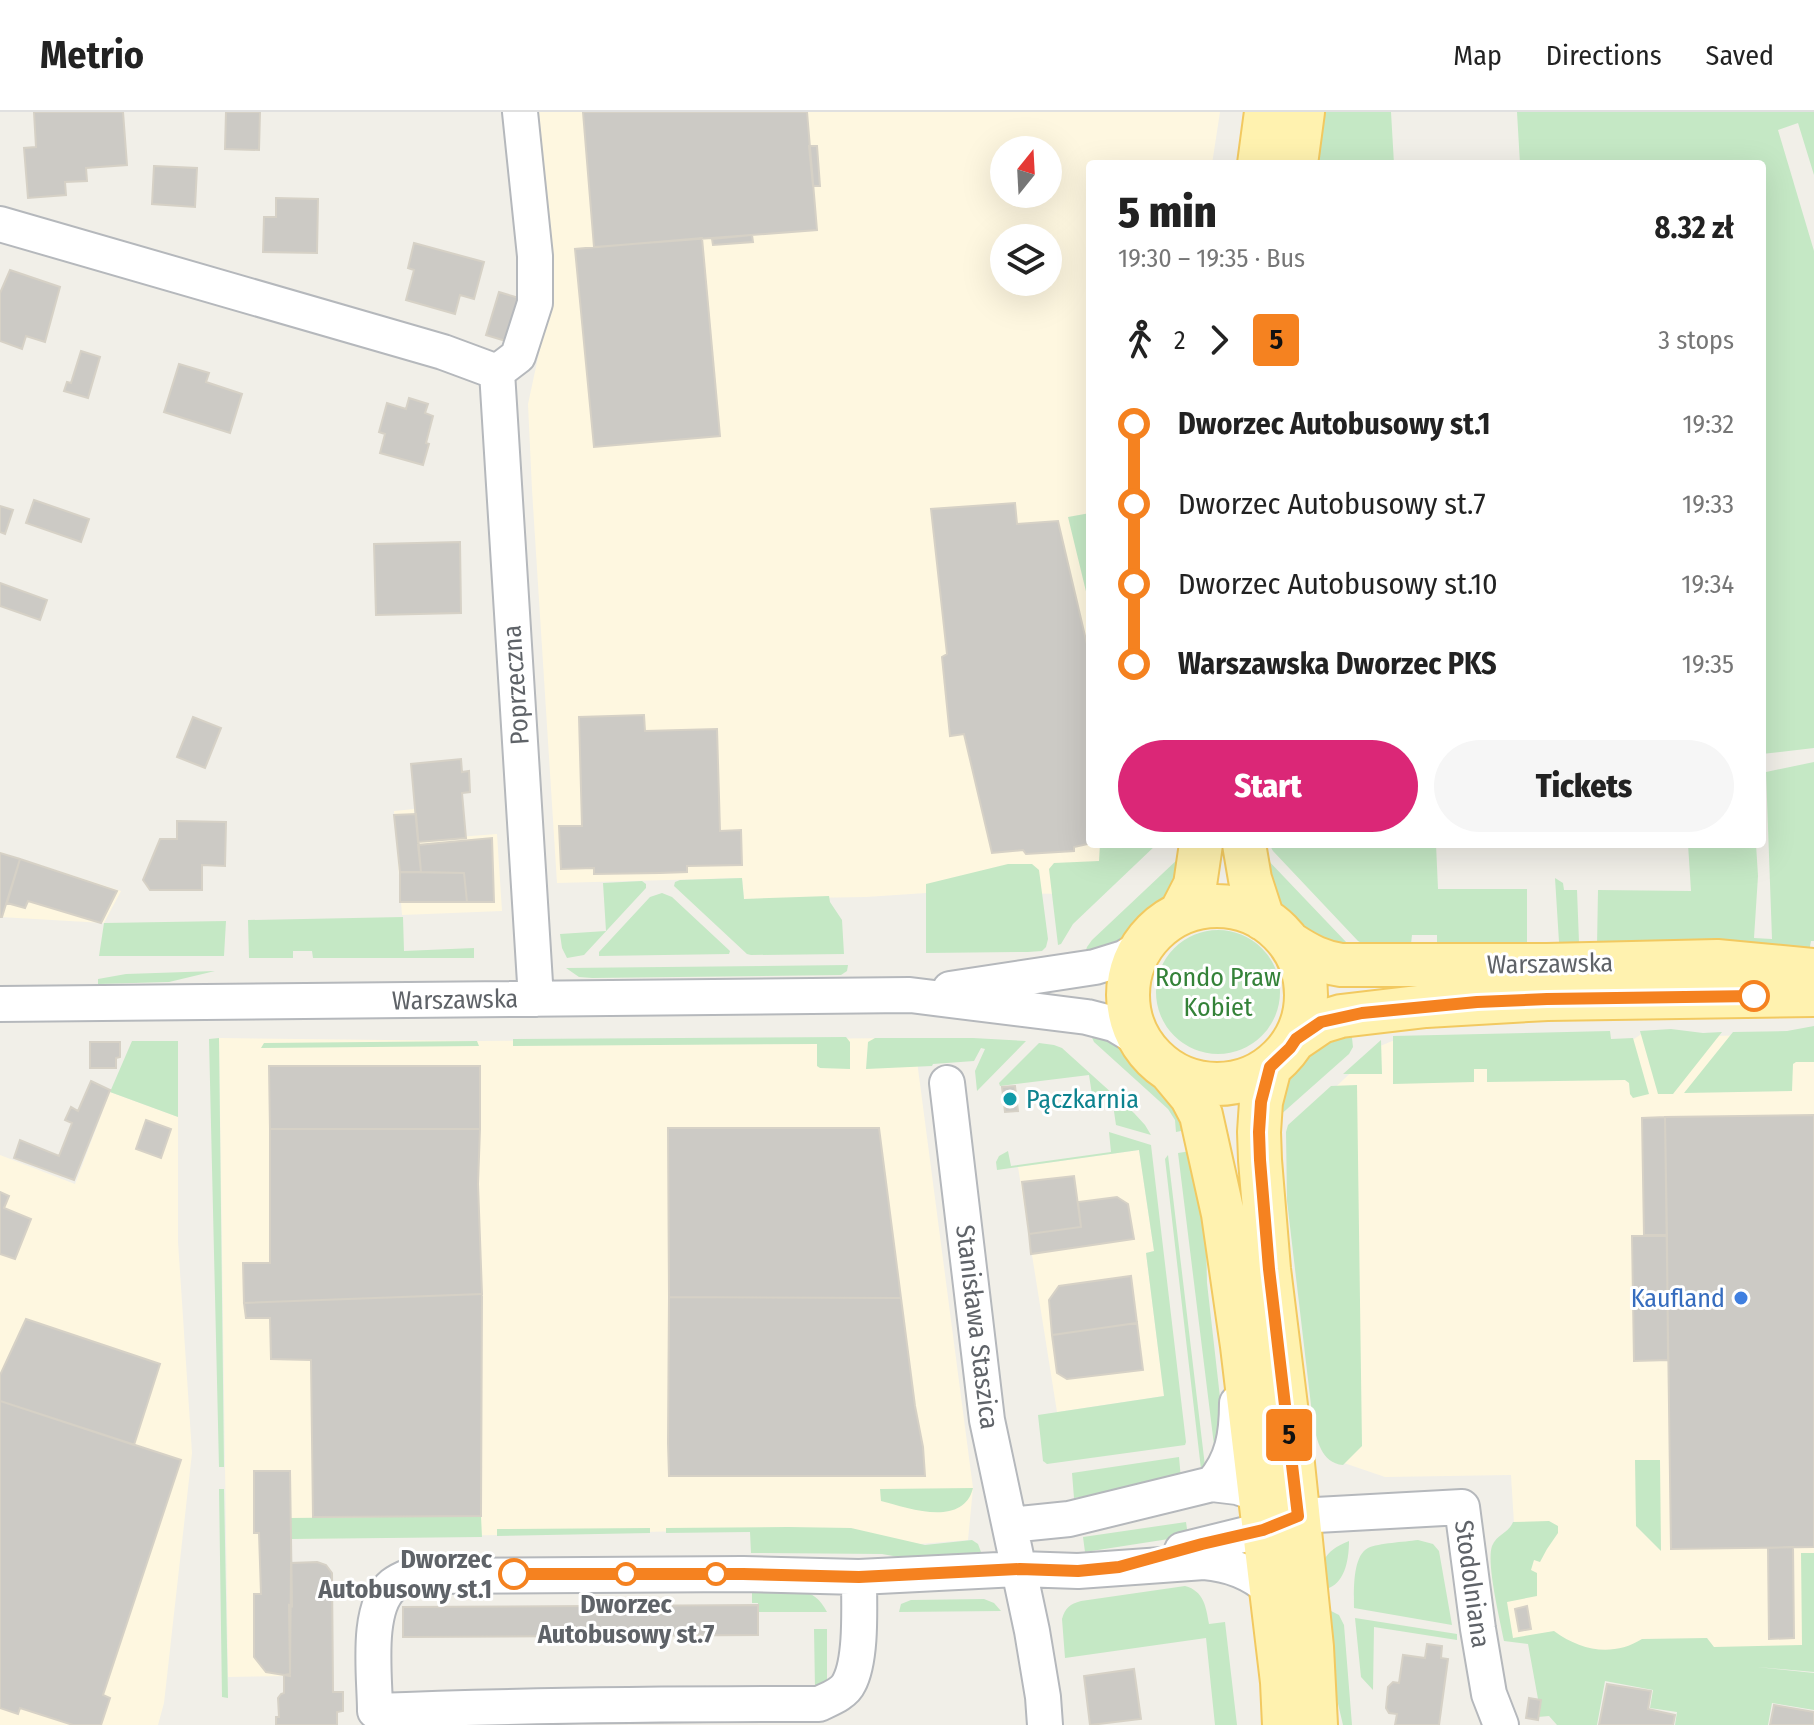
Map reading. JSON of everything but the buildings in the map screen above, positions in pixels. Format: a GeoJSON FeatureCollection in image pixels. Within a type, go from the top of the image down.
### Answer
{"type":"FeatureCollection","features":[{"type":"Feature","properties":{"kind":"main road"},"geometry":{"type":"LineString","coordinates":[[1260,160],[1266,112]]}},
{"type":"Feature","properties":{"kind":"main road"},"geometry":{"type":"LineString","coordinates":[[1297,160],[1303,112]]}},
{"type":"Feature","properties":{"kind":"main road"},"geometry":{"type":"LineString","coordinates":[[1180,914],[1195,885],[1200,848]]}},
{"type":"Feature","properties":{"kind":"main road"},"geometry":{"type":"LineString","coordinates":[[1245,848],[1250,879],[1277,932],[1302,966],[1306,982],[1305,1015],[1283,1053],[1261,1102],[1259,1132],[1269,1269],[1273,1513],[1270,1589],[1282,1682],[1284,1725]]}},
{"type":"Feature","properties":{"kind":"main road"},"geometry":{"type":"LineString","coordinates":[[1277,932],[1237,908],[1215,906],[1180,914],[1153,933],[1142,947],[1131,969],[1128,1005],[1139,1039],[1159,1063],[1187,1080],[1222,1084],[1239,1082],[1256,1076],[1283,1053]]}},
{"type":"Feature","properties":{"kind":"main road","name":"Warszawska"},"geometry":{"type":"LineString","coordinates":[[1277,932],[1312,958],[1341,965],[1717,961],[1814,970]]}},
{"type":"Feature","properties":{"kind":"main road","name":"Warszawska"},"geometry":{"type":"LineString","coordinates":[[1283,1053],[1321,1022],[1341,1016],[1426,1006],[1547,999],[1814,995]]}},
{"type":"Feature","properties":{"kind":"main road"},"geometry":{"type":"LineString","coordinates":[[1171,1072],[1191,1096],[1201,1115],[1223,1214],[1273,1513],[1319,1715]]}},
{"type":"Feature","properties":{"kind":"street"},"geometry":{"type":"LineString","coordinates":[[0,224],[443,352],[497,372],[518,356],[535,303],[535,256],[520,112]]}},
{"type":"Feature","properties":{"kind":"street","name":"Poprzeczna"},"geometry":{"type":"LineString","coordinates":[[497,372],[536,999]]}},
{"type":"Feature","properties":{"kind":"street","name":"Warszawska"},"geometry":{"type":"LineString","coordinates":[[910,995],[1095,967],[1124,958],[1142,947]]}},
{"type":"Feature","properties":{"kind":"street","name":"Warszawska"},"geometry":{"type":"LineString","coordinates":[[0,1004],[910,995],[1087,1017],[1114,1024],[1139,1039]]}},
{"type":"Feature","properties":{"kind":"street","name":"Stanisława Staszica"},"geometry":{"type":"LineString","coordinates":[[947,1083],[987,1420],[1020,1569],[1043,1697],[1045,1725]]}},
{"type":"Feature","properties":{"kind":"street"},"geometry":{"type":"LineString","coordinates":[[1212,1484],[1222,1473],[1233,1447],[1237,1415],[1236,1302]]}},
{"type":"Feature","properties":{"kind":"street"},"geometry":{"type":"LineString","coordinates":[[1010,1525],[1069,1519],[1212,1484],[1237,1487],[1273,1513]]}},
{"type":"Feature","properties":{"kind":"street","name":"Stodolniana"},"geometry":{"type":"LineString","coordinates":[[1273,1513],[1462,1507],[1486,1681],[1501,1725]]}},
{"type":"Feature","properties":{"kind":"street"},"geometry":{"type":"LineString","coordinates":[[1119,1567],[1202,1544],[1273,1513]]}},
{"type":"Feature","properties":{"kind":"street"},"geometry":{"type":"LineString","coordinates":[[859,1577],[856,1661],[849,1685],[819,1704],[375,1711],[375,1623],[381,1602],[393,1585],[410,1576],[743,1574],[859,1577],[1020,1569],[1078,1571],[1204,1562],[1222,1563],[1252,1576],[1270,1589]]}},
{"type":"Feature","properties":{"kind":"shaded area"},"geometry":{"type":"Polygon","coordinates":[[[539,112],[1220,112],[1213,160],[1086,160],[1086,848],[1141,848],[1089,894],[926,893],[744,899],[742,878],[557,883],[528,404],[548,311],[539,112]]]}},
{"type":"Feature","properties":{"kind":"shaded area"},"geometry":{"type":"Polygon","coordinates":[[[414,809],[418,840],[497,834],[502,911],[402,915],[394,811],[414,809]]]}},
{"type":"Feature","properties":{"kind":"shaded area"},"geometry":{"type":"Polygon","coordinates":[[[0,852],[121,891],[104,923],[0,917],[0,852]]]}},
{"type":"Feature","properties":{"kind":"shaded area"},"geometry":{"type":"Polygon","coordinates":[[[1814,1029],[1814,1667],[1507,1641],[1498,1597],[1514,1524],[1511,1475],[1385,1477],[1341,1462],[1289,1131],[1378,1047],[1397,1039],[1631,1041],[1643,1033],[1788,1035],[1814,1029]]]}},
{"type":"Feature","properties":{"kind":"shaded area"},"geometry":{"type":"Polygon","coordinates":[[[219,1038],[477,1041],[914,1038],[973,1488],[968,1540],[919,1544],[842,1528],[291,1539],[290,1676],[228,1677],[219,1038]]]}},
{"type":"Feature","properties":{"kind":"shaded area"},"geometry":{"type":"Polygon","coordinates":[[[110,1092],[178,1117],[178,1242],[192,1453],[164,1703],[158,1725],[0,1725],[0,1155],[75,1184],[110,1092]]]}},
{"type":"Feature","properties":{"kind":"shaded area"},"geometry":{"type":"Polygon","coordinates":[[[1139,1150],[1154,1251],[1146,1253],[1164,1396],[1057,1412],[1018,1167],[1139,1150]]]}},
{"type":"Feature","properties":{"kind":"green space"},"geometry":{"type":"Polygon","coordinates":[[[1313,112],[1391,112],[1394,160],[1307,160],[1313,112]]]}},
{"type":"Feature","properties":{"kind":"green space"},"geometry":{"type":"Polygon","coordinates":[[[1517,112],[1814,112],[1814,175],[1798,123],[1778,130],[1814,251],[1814,748],[1766,754],[1766,160],[1520,160],[1517,112]]]}},
{"type":"Feature","properties":{"kind":"green space"},"geometry":{"type":"Polygon","coordinates":[[[1086,514],[1086,591],[1068,517],[1086,514]]]}},
{"type":"Feature","properties":{"kind":"green space"},"geometry":{"type":"Polygon","coordinates":[[[1814,762],[1814,941],[1811,941],[1809,952],[1597,946],[1598,890],[1691,891],[1688,848],[1756,848],[1758,876],[1754,938],[1772,939],[1766,772],[1814,762]]]}},
{"type":"Feature","properties":{"kind":"green space"},"geometry":{"type":"Polygon","coordinates":[[[1100,848],[1153,848],[1073,924],[1058,945],[1049,869],[1054,863],[1099,861],[1100,848]]]}},
{"type":"Feature","properties":{"kind":"green space"},"geometry":{"type":"Polygon","coordinates":[[[1271,848],[1436,848],[1438,889],[1527,889],[1527,943],[1437,944],[1437,935],[1412,935],[1411,944],[1365,945],[1271,848]]]}},
{"type":"Feature","properties":{"kind":"green space"},"geometry":{"type":"Polygon","coordinates":[[[1188,854],[1163,902],[1124,939],[1084,956],[1092,940],[1179,858],[1188,854]]]}},
{"type":"Feature","properties":{"kind":"green space"},"geometry":{"type":"Polygon","coordinates":[[[1266,858],[1349,946],[1314,944],[1275,902],[1266,858]]]}},
{"type":"Feature","properties":{"kind":"green space"},"geometry":{"type":"Polygon","coordinates":[[[1008,864],[1032,864],[1039,870],[1048,939],[1046,947],[1042,951],[1028,952],[926,953],[926,884],[1008,864]]]}},
{"type":"Feature","properties":{"kind":"green space"},"geometry":{"type":"Polygon","coordinates":[[[742,878],[744,899],[829,896],[842,920],[844,954],[747,954],[674,886],[680,880],[742,878]]]}},
{"type":"Feature","properties":{"kind":"green space"},"geometry":{"type":"Polygon","coordinates":[[[1555,878],[1563,883],[1564,890],[1577,890],[1579,942],[1559,942],[1555,878]]]}},
{"type":"Feature","properties":{"kind":"green space"},"geometry":{"type":"Polygon","coordinates":[[[642,881],[646,888],[584,955],[567,958],[560,934],[606,931],[603,883],[642,881]]]}},
{"type":"Feature","properties":{"kind":"green space"},"geometry":{"type":"Polygon","coordinates":[[[662,893],[672,897],[730,951],[729,954],[599,956],[599,952],[650,897],[662,893]]]}},
{"type":"Feature","properties":{"kind":"green space"},"geometry":{"type":"Polygon","coordinates":[[[403,917],[404,951],[474,948],[474,958],[313,958],[312,951],[293,951],[293,958],[249,958],[248,920],[403,917]]]}},
{"type":"Feature","properties":{"kind":"green space"},"geometry":{"type":"Polygon","coordinates":[[[226,921],[224,956],[99,956],[104,923],[226,921]]]}},
{"type":"Feature","properties":{"kind":"green space","name":"Rondo Praw Kobiet"},"geometry":{"type":"Polygon","coordinates":[[[1218,930],[1242,935],[1262,948],[1275,968],[1280,992],[1275,1016],[1262,1036],[1242,1049],[1218,1054],[1194,1049],[1174,1036],[1161,1016],[1156,992],[1161,968],[1174,948],[1194,935],[1218,930]]]}},
{"type":"Feature","properties":{"kind":"green space"},"geometry":{"type":"Polygon","coordinates":[[[848,965],[847,971],[841,975],[592,978],[579,977],[566,968],[848,965]]]}},
{"type":"Feature","properties":{"kind":"green space"},"geometry":{"type":"Polygon","coordinates":[[[215,971],[169,982],[98,984],[98,979],[126,974],[215,971]]]}},
{"type":"Feature","properties":{"kind":"green space"},"geometry":{"type":"Polygon","coordinates":[[[1814,1026],[1814,1062],[1793,1064],[1792,1091],[1684,1093],[1733,1032],[1787,1031],[1814,1026]]]}},
{"type":"Feature","properties":{"kind":"green space"},"geometry":{"type":"Polygon","coordinates":[[[1088,1029],[1130,1052],[1153,1075],[1191,1129],[1176,1132],[1175,1120],[1168,1109],[1094,1042],[1088,1029]]]}},
{"type":"Feature","properties":{"kind":"green space"},"geometry":{"type":"Polygon","coordinates":[[[1351,1029],[1353,1047],[1349,1054],[1278,1117],[1285,1073],[1300,1057],[1351,1029]]]}},
{"type":"Feature","properties":{"kind":"green space"},"geometry":{"type":"Polygon","coordinates":[[[1610,1031],[1611,1039],[1633,1038],[1649,1094],[1633,1098],[1629,1083],[1625,1080],[1487,1082],[1487,1069],[1474,1069],[1474,1082],[1393,1084],[1393,1036],[1610,1031]]]}},
{"type":"Feature","properties":{"kind":"green space"},"geometry":{"type":"Polygon","coordinates":[[[1640,1031],[1722,1032],[1673,1094],[1658,1094],[1640,1031]]]}},
{"type":"Feature","properties":{"kind":"green space"},"geometry":{"type":"Polygon","coordinates":[[[846,1037],[850,1042],[850,1069],[817,1066],[817,1044],[513,1046],[513,1039],[846,1037]]]}},
{"type":"Feature","properties":{"kind":"green space"},"geometry":{"type":"Polygon","coordinates":[[[219,1038],[224,1467],[219,1467],[209,1039],[219,1038]]]}},
{"type":"Feature","properties":{"kind":"green space"},"geometry":{"type":"Polygon","coordinates":[[[875,1038],[1026,1041],[977,1091],[975,1071],[985,1049],[981,1048],[974,1061],[866,1069],[868,1042],[875,1038]]]}},
{"type":"Feature","properties":{"kind":"green space"},"geometry":{"type":"Polygon","coordinates":[[[1381,1040],[1382,1074],[1343,1074],[1381,1040]]]}},
{"type":"Feature","properties":{"kind":"green space"},"geometry":{"type":"Polygon","coordinates":[[[132,1041],[178,1041],[178,1117],[110,1092],[132,1041]]]}},
{"type":"Feature","properties":{"kind":"green space"},"geometry":{"type":"Polygon","coordinates":[[[477,1041],[479,1046],[261,1048],[264,1043],[477,1041]]]}},
{"type":"Feature","properties":{"kind":"green space"},"geometry":{"type":"Polygon","coordinates":[[[1039,1043],[1062,1048],[1134,1113],[1151,1135],[1116,1125],[1112,1098],[1093,1101],[1089,1075],[1000,1086],[999,1083],[1039,1043]]]}},
{"type":"Feature","properties":{"kind":"green space"},"geometry":{"type":"Polygon","coordinates":[[[1357,1085],[1362,1446],[1343,1465],[1325,1455],[1318,1443],[1313,1422],[1287,1201],[1286,1132],[1288,1125],[1331,1086],[1357,1085]]]}},
{"type":"Feature","properties":{"kind":"green space"},"geometry":{"type":"Polygon","coordinates":[[[1109,1132],[1151,1145],[1186,1442],[1185,1445],[1047,1464],[1043,1461],[1038,1415],[1164,1396],[1146,1253],[1154,1251],[1139,1150],[997,1170],[996,1162],[1008,1151],[1011,1166],[1111,1152],[1109,1132]]]}},
{"type":"Feature","properties":{"kind":"green space"},"geometry":{"type":"Polygon","coordinates":[[[1197,1150],[1205,1198],[1207,1283],[1222,1415],[1215,1453],[1178,1153],[1197,1150]]]}},
{"type":"Feature","properties":{"kind":"green space"},"geometry":{"type":"Polygon","coordinates":[[[1168,1155],[1205,1466],[1201,1469],[1165,1159],[1168,1155]]]}},
{"type":"Feature","properties":{"kind":"green space"},"geometry":{"type":"Polygon","coordinates":[[[1179,1457],[1181,1479],[1074,1498],[1072,1473],[1179,1457]]]}},
{"type":"Feature","properties":{"kind":"green space"},"geometry":{"type":"Polygon","coordinates":[[[1635,1460],[1660,1460],[1661,1551],[1636,1526],[1635,1460]]]}},
{"type":"Feature","properties":{"kind":"green space"},"geometry":{"type":"Polygon","coordinates":[[[973,1488],[967,1500],[947,1512],[919,1511],[881,1501],[880,1489],[973,1488]]]}},
{"type":"Feature","properties":{"kind":"green space"},"geometry":{"type":"Polygon","coordinates":[[[219,1489],[224,1489],[228,1698],[222,1697],[219,1489]]]}},
{"type":"Feature","properties":{"kind":"green space"},"geometry":{"type":"Polygon","coordinates":[[[481,1516],[482,1537],[291,1539],[290,1518],[481,1516]]]}},
{"type":"Feature","properties":{"kind":"green space"},"geometry":{"type":"Polygon","coordinates":[[[1549,1521],[1558,1526],[1558,1533],[1540,1562],[1534,1560],[1531,1570],[1537,1573],[1537,1596],[1507,1602],[1513,1638],[1554,1631],[1586,1647],[1609,1650],[1642,1639],[1707,1638],[1714,1647],[1802,1645],[1801,1553],[1814,1553],[1814,1672],[1757,1667],[1814,1673],[1814,1710],[1772,1703],[1768,1725],[1675,1725],[1677,1712],[1650,1708],[1653,1690],[1605,1681],[1597,1725],[1557,1725],[1549,1716],[1538,1717],[1541,1700],[1538,1699],[1528,1644],[1504,1641],[1494,1592],[1491,1554],[1494,1542],[1513,1522],[1549,1521]]]}},
{"type":"Feature","properties":{"kind":"green space"},"geometry":{"type":"Polygon","coordinates":[[[1186,1522],[1188,1536],[1085,1552],[1083,1537],[1186,1522]]]}},
{"type":"Feature","properties":{"kind":"green space"},"geometry":{"type":"Polygon","coordinates":[[[650,1528],[650,1533],[497,1536],[497,1529],[650,1528]]]}},
{"type":"Feature","properties":{"kind":"green space"},"geometry":{"type":"Polygon","coordinates":[[[666,1528],[851,1528],[925,1545],[972,1540],[981,1552],[940,1559],[882,1554],[751,1553],[750,1532],[666,1533],[666,1528]]]}},
{"type":"Feature","properties":{"kind":"green space"},"geometry":{"type":"Polygon","coordinates":[[[1418,1540],[1433,1544],[1439,1551],[1452,1625],[1354,1608],[1355,1575],[1363,1552],[1378,1545],[1418,1540]]]}},
{"type":"Feature","properties":{"kind":"green space"},"geometry":{"type":"Polygon","coordinates":[[[1349,1541],[1347,1561],[1339,1580],[1329,1588],[1316,1590],[1319,1573],[1328,1554],[1349,1541]]]}},
{"type":"Feature","properties":{"kind":"green space"},"geometry":{"type":"Polygon","coordinates":[[[1185,1586],[1200,1596],[1209,1624],[1225,1622],[1237,1725],[1215,1725],[1206,1638],[1065,1658],[1062,1619],[1071,1605],[1185,1586]]]}},
{"type":"Feature","properties":{"kind":"green space"},"geometry":{"type":"Polygon","coordinates":[[[798,1590],[816,1597],[827,1612],[757,1612],[758,1603],[752,1603],[752,1591],[798,1590]]]}},
{"type":"Feature","properties":{"kind":"green space"},"geometry":{"type":"Polygon","coordinates":[[[984,1599],[994,1603],[1001,1611],[899,1612],[901,1604],[911,1600],[984,1599]]]}},
{"type":"Feature","properties":{"kind":"green space"},"geometry":{"type":"Polygon","coordinates":[[[1329,1610],[1339,1615],[1344,1625],[1352,1725],[1343,1725],[1322,1636],[1329,1610]]]}},
{"type":"Feature","properties":{"kind":"green space"},"geometry":{"type":"Polygon","coordinates":[[[1355,1618],[1457,1634],[1457,1640],[1374,1627],[1373,1690],[1361,1677],[1355,1618]]]}},
{"type":"Feature","properties":{"kind":"green space"},"geometry":{"type":"Polygon","coordinates":[[[814,1629],[827,1629],[827,1684],[815,1689],[814,1629]]]}},
{"type":"Feature","properties":{"kind":"bus line","name":"5"},"geometry":{"type":"LineString","coordinates":[[514,1574],[859,1577],[1020,1569],[1078,1571],[1119,1567],[1263,1530],[1298,1516],[1269,1269],[1260,1160],[1261,1102],[1270,1067],[1296,1039],[1321,1022],[1341,1016],[1477,1002],[1754,996]]}},
{"type":"Feature","properties":{"kind":"place","name":"Pączkarnia"},"geometry":{"type":"Point","coordinates":[1010,1099]}},
{"type":"Feature","properties":{"kind":"place","name":"Kaufland"},"geometry":{"type":"Point","coordinates":[1741,1298]}},
{"type":"Feature","properties":{"kind":"place","name":"Dworzec Autobusowy st.1"},"geometry":{"type":"Point","coordinates":[514,1574]}},
{"type":"Feature","properties":{"kind":"place","name":"Dworzec Autobusowy st.7"},"geometry":{"type":"Point","coordinates":[626,1574]}}]}
